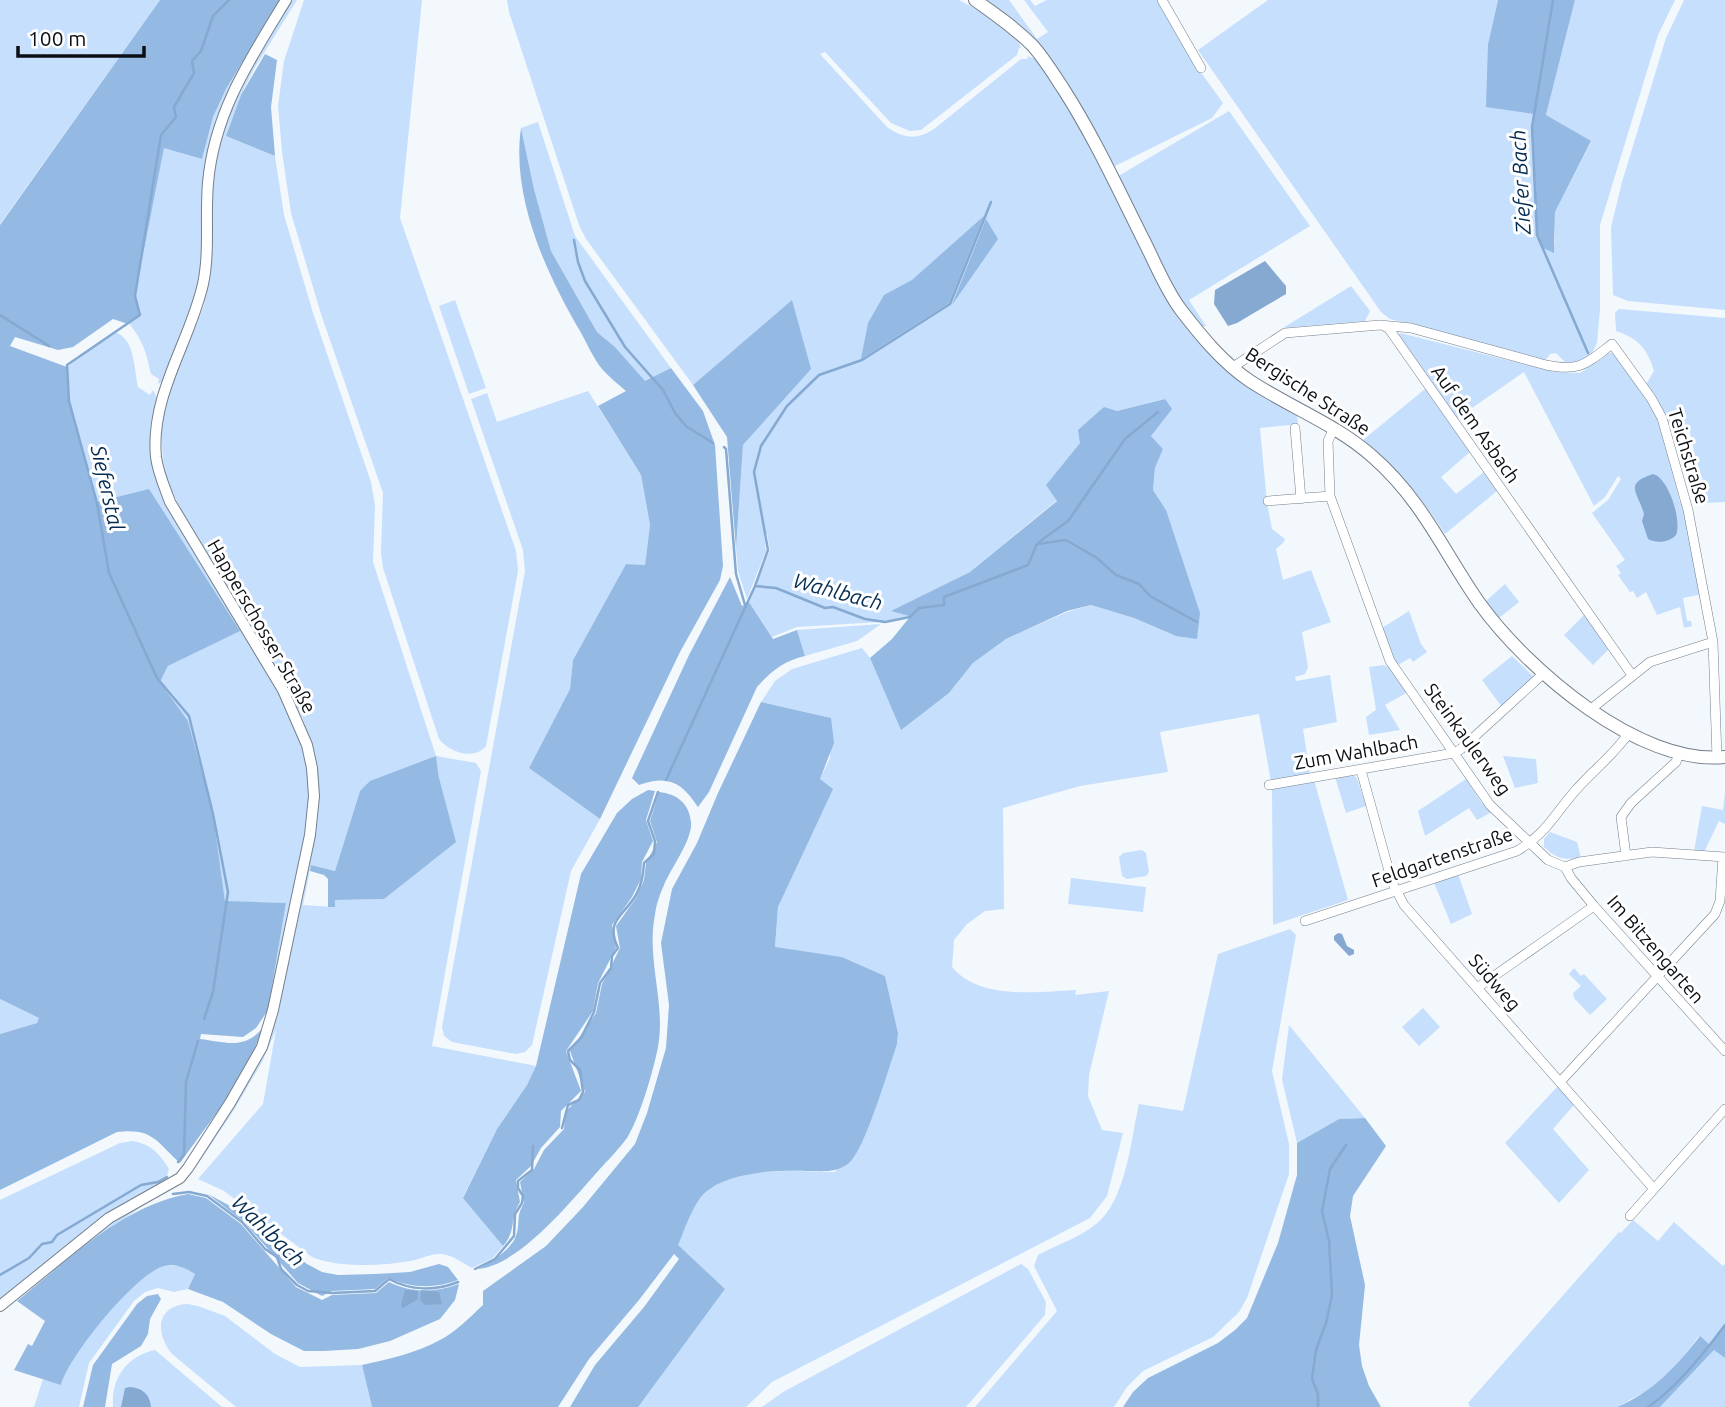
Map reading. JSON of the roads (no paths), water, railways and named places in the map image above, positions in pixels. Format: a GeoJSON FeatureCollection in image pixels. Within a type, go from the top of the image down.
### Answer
{"type":"FeatureCollection","features":[{"type":"Feature","properties":{"kind":"main road","name":"Bergische Straße"},"geometry":{"type":"LineString","coordinates":[[975,0],[1000,17],[1032,46],[1052,72],[1081,117],[1178,307],[1202,337],[1233,368],[1272,394],[1334,428],[1373,457],[1400,483],[1425,514],[1479,602],[1509,640],[1544,673],[1628,734],[1679,754],[1721,757]]}},
{"type":"Feature","properties":{"kind":"street","name":"Happerschosser Straße"},"geometry":{"type":"LineString","coordinates":[[0,1307],[109,1218],[180,1178],[230,1103],[262,1047],[276,997],[313,819],[312,768],[300,725],[283,690],[170,502],[160,475],[156,438],[164,392],[195,316],[204,280],[208,185],[217,133],[240,76],[286,0]]}},
{"type":"Feature","properties":{"kind":"street"},"geometry":{"type":"LineString","coordinates":[[1162,0],[1201,68]]}},
{"type":"Feature","properties":{"kind":"street"},"geometry":{"type":"LineString","coordinates":[[1233,368],[1285,333],[1384,326]]}},
{"type":"Feature","properties":{"kind":"street","name":"Teichstraße"},"geometry":{"type":"LineString","coordinates":[[1384,326],[1411,328],[1568,369],[1579,368],[1592,361],[1612,344],[1651,398],[1666,430],[1688,510],[1713,642],[1721,757]]}},
{"type":"Feature","properties":{"kind":"street","name":"Auf dem Asbach"},"geometry":{"type":"LineString","coordinates":[[1384,326],[1632,675]]}},
{"type":"Feature","properties":{"kind":"street"},"geometry":{"type":"LineString","coordinates":[[1295,428],[1301,499]]}},
{"type":"Feature","properties":{"kind":"street","name":"Steinkaulerweg"},"geometry":{"type":"LineString","coordinates":[[1334,428],[1328,442],[1331,496],[1390,661],[1490,804],[1548,860],[1565,867]]}},
{"type":"Feature","properties":{"kind":"street"},"geometry":{"type":"LineString","coordinates":[[1268,501],[1331,496]]}},
{"type":"Feature","properties":{"kind":"street"},"geometry":{"type":"LineString","coordinates":[[1591,709],[1655,660],[1713,642]]}},
{"type":"Feature","properties":{"kind":"street","name":"Zum Wahlbach"},"geometry":{"type":"LineString","coordinates":[[1269,785],[1454,753],[1544,673]]}},
{"type":"Feature","properties":{"kind":"street","name":"Feldgartenstraße"},"geometry":{"type":"LineString","coordinates":[[1304,921],[1517,852],[1530,844],[1552,822],[1572,794],[1628,734]]}},
{"type":"Feature","properties":{"kind":"street"},"geometry":{"type":"LineString","coordinates":[[1626,856],[1621,817],[1631,803],[1676,762],[1679,754]]}},
{"type":"Feature","properties":{"kind":"street","name":"Südweg"},"geometry":{"type":"LineString","coordinates":[[1361,770],[1396,891],[1404,905],[1654,1189]]}},
{"type":"Feature","properties":{"kind":"street"},"geometry":{"type":"LineString","coordinates":[[1560,1082],[1719,908],[1724,857],[1652,852],[1579,862],[1565,867]]}},
{"type":"Feature","properties":{"kind":"street","name":"Im Bitzengarten"},"geometry":{"type":"LineString","coordinates":[[1565,867],[1594,906],[1725,1051]]}},
{"type":"Feature","properties":{"kind":"street"},"geometry":{"type":"LineString","coordinates":[[1477,988],[1594,906]]}},
{"type":"Feature","properties":{"kind":"street"},"geometry":{"type":"LineString","coordinates":[[1630,1216],[1725,1110]]}},
{"type":"Feature","properties":{"kind":"waterway","name":"Sieferstal"},"geometry":{"type":"LineString","coordinates":[[204,1019],[213,992],[228,892],[213,814],[189,716],[157,678],[109,573],[97,503],[69,401],[67,365],[140,315],[135,296],[161,135],[176,117],[174,107],[194,73],[192,61],[201,51],[213,16],[229,0]]}},
{"type":"Feature","properties":{"kind":"waterway","name":"Ziefer Bach"},"geometry":{"type":"LineString","coordinates":[[1553,0],[1532,127],[1537,235],[1588,353]]}},
{"type":"Feature","properties":{"kind":"waterway"},"geometry":{"type":"LineString","coordinates":[[755,586],[768,550],[754,472],[761,446],[787,406],[819,375],[862,360],[950,304],[991,202]]}},
{"type":"Feature","properties":{"kind":"waterway"},"geometry":{"type":"LineString","coordinates":[[574,240],[585,281],[625,347],[663,390],[675,413],[686,426],[713,443]]}},
{"type":"Feature","properties":{"kind":"waterway"},"geometry":{"type":"LineString","coordinates":[[0,315],[49,346]]}},
{"type":"Feature","properties":{"kind":"waterway"},"geometry":{"type":"LineString","coordinates":[[1039,542],[1068,521],[1125,439],[1158,412]]}},
{"type":"Feature","properties":{"kind":"waterway"},"geometry":{"type":"LineString","coordinates":[[724,447],[736,574],[745,605]]}},
{"type":"Feature","properties":{"kind":"waterway","name":"Wahlbach"},"geometry":{"type":"LineString","coordinates":[[666,780],[755,586],[776,588],[825,608],[833,607],[865,619],[885,622],[910,617],[919,608],[944,605],[944,597],[1028,565],[1037,544],[1066,540],[1097,558],[1116,575],[1139,584],[1150,596],[1197,622]]}},
{"type":"Feature","properties":{"kind":"waterway","name":"Wahlbach"},"geometry":{"type":"LineString","coordinates":[[562,1128],[568,1105],[579,1100],[583,1092],[580,1070],[570,1060],[568,1051],[581,1038],[594,1012],[600,983],[611,968],[612,956],[618,948],[614,931],[617,919],[638,891],[644,863],[654,854],[655,841],[648,821],[658,792]]}},
{"type":"Feature","properties":{"kind":"waterway","name":"Sieferstal"},"geometry":{"type":"LineString","coordinates":[[178,1162],[184,1155],[186,1082],[198,1041]]}},
{"type":"Feature","properties":{"kind":"waterway"},"geometry":{"type":"LineString","coordinates":[[1318,1407],[1318,1394],[1312,1379],[1316,1350],[1332,1295],[1329,1241],[1322,1211],[1330,1169],[1346,1145]]}},
{"type":"Feature","properties":{"kind":"waterway","name":"Wahlbach"},"geometry":{"type":"LineString","coordinates":[[475,1269],[495,1259],[514,1236],[515,1214],[523,1196],[518,1188],[518,1181],[532,1170],[533,1146]]}},
{"type":"Feature","properties":{"kind":"waterway","name":"Wahlbach"},"geometry":{"type":"LineString","coordinates":[[0,1275],[29,1258],[42,1244],[52,1242],[57,1235],[141,1185],[158,1182],[167,1177]]}},
{"type":"Feature","properties":{"kind":"waterway","name":"Wahlbach"},"geometry":{"type":"LineString","coordinates":[[173,1194],[189,1192],[207,1196],[242,1222],[265,1249],[277,1257],[281,1269],[297,1285],[308,1291],[375,1291],[389,1279],[406,1286],[424,1288],[458,1282]]}},
{"type":"Feature","properties":{"kind":"waterway"},"geometry":{"type":"LineString","coordinates":[[1648,1407],[1679,1380],[1725,1325]]}}]}
